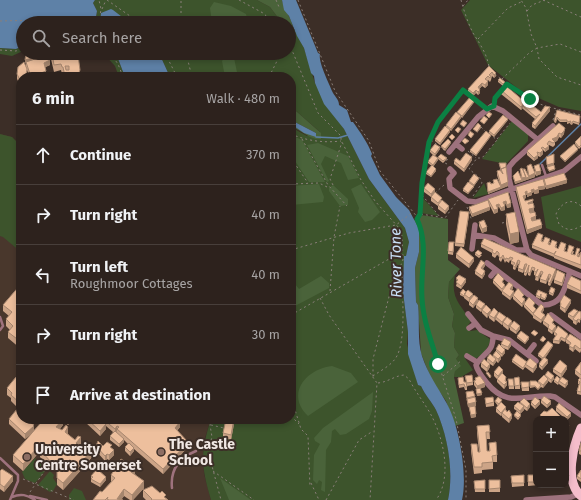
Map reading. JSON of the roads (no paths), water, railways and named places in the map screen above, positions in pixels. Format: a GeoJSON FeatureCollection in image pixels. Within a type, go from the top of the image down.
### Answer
{"type":"FeatureCollection","features":[{"type":"Feature","properties":{"kind":"main road"},"geometry":{"type":"LineString","coordinates":[[580,495],[573,485],[572,460],[581,428]]}},
{"type":"Feature","properties":{"kind":"street"},"geometry":{"type":"LineString","coordinates":[[449,152],[474,122],[487,109],[494,106],[513,119],[537,139]]}},
{"type":"Feature","properties":{"kind":"street"},"geometry":{"type":"LineString","coordinates":[[553,126],[537,139],[510,167],[509,179],[527,250],[531,255],[581,276]]}},
{"type":"Feature","properties":{"kind":"street"},"geometry":{"type":"LineString","coordinates":[[456,144],[462,149]]}},
{"type":"Feature","properties":{"kind":"street"},"geometry":{"type":"LineString","coordinates":[[454,172],[448,183],[450,188],[468,203],[476,202],[546,176],[564,171],[581,157]]}},
{"type":"Feature","properties":{"kind":"street"},"geometry":{"type":"LineString","coordinates":[[472,249],[475,225]]}},
{"type":"Feature","properties":{"kind":"street"},"geometry":{"type":"LineString","coordinates":[[474,235],[494,238],[516,250],[527,250]]}},
{"type":"Feature","properties":{"kind":"street"},"geometry":{"type":"LineString","coordinates":[[487,263],[538,303],[545,305],[552,305],[560,299],[570,271]]}},
{"type":"Feature","properties":{"kind":"street"},"geometry":{"type":"LineString","coordinates":[[491,276],[496,270]]}},
{"type":"Feature","properties":{"kind":"street"},"geometry":{"type":"LineString","coordinates":[[468,314],[475,324],[488,335],[509,340],[536,361]]}},
{"type":"Feature","properties":{"kind":"street"},"geometry":{"type":"LineString","coordinates":[[559,322],[563,315]]}},
{"type":"Feature","properties":{"kind":"street"},"geometry":{"type":"LineString","coordinates":[[551,316],[581,338]]}},
{"type":"Feature","properties":{"kind":"street"},"geometry":{"type":"LineString","coordinates":[[470,328],[475,324]]}},
{"type":"Feature","properties":{"kind":"street"},"geometry":{"type":"LineString","coordinates":[[493,336],[493,343],[489,352],[477,362],[476,367],[496,393],[510,399],[517,400],[544,396],[555,397],[581,415]]}},
{"type":"Feature","properties":{"kind":"street"},"geometry":{"type":"LineString","coordinates":[[527,354],[534,345]]}},
{"type":"Feature","properties":{"kind":"street"},"geometry":{"type":"LineString","coordinates":[[467,356],[477,362]]}},
{"type":"Feature","properties":{"kind":"street"},"geometry":{"type":"LineString","coordinates":[[526,500],[572,497],[580,495]]}},
{"type":"Feature","properties":{"kind":"lane"},"geometry":{"type":"LineString","coordinates":[[494,106],[495,98],[507,85]]}},
{"type":"Feature","properties":{"kind":"lane"},"geometry":{"type":"LineString","coordinates":[[542,165],[546,176]]}},
{"type":"Feature","properties":{"kind":"lane"},"geometry":{"type":"LineString","coordinates":[[0,317],[3,326],[0,330]]}},
{"type":"Feature","properties":{"kind":"lane"},"geometry":{"type":"LineString","coordinates":[[172,488],[170,477],[175,468],[185,456],[196,451]]}},
{"type":"Feature","properties":{"kind":"lane"},"geometry":{"type":"LineString","coordinates":[[0,458],[15,471],[19,478],[11,499]]}},
{"type":"Feature","properties":{"kind":"lane"},"geometry":{"type":"LineString","coordinates":[[11,499],[19,494],[47,500]]}},
{"type":"Feature","properties":{"kind":"lane"},"geometry":{"type":"LineString","coordinates":[[28,496],[35,500]]}},
{"type":"Feature","properties":{"kind":"water"},"geometry":{"type":"Polygon","coordinates":[[[0,0],[95,0],[93,3],[97,11],[96,16],[16,16],[16,49],[0,48],[0,0]]]}},
{"type":"Feature","properties":{"kind":"water"},"geometry":{"type":"Polygon","coordinates":[[[282,0],[296,0],[318,53],[320,54],[324,72],[339,105],[347,110],[351,122],[353,122],[364,138],[380,175],[396,197],[409,210],[419,229],[419,252],[415,268],[420,350],[427,369],[446,402],[455,423],[463,464],[464,490],[462,500],[448,500],[450,489],[450,466],[444,431],[434,407],[421,386],[418,385],[408,354],[408,332],[403,292],[404,256],[406,256],[409,242],[405,228],[369,179],[344,129],[324,104],[315,83],[314,76],[311,73],[304,48],[296,34],[296,16],[289,16],[284,10],[282,0]]]}},
{"type":"Feature","properties":{"kind":"water"},"geometry":{"type":"Polygon","coordinates":[[[111,9],[121,16],[101,16],[101,13],[111,9]]]}},
{"type":"Feature","properties":{"kind":"water"},"geometry":{"type":"Polygon","coordinates":[[[119,60],[162,60],[168,72],[123,72],[119,60]]]}},
{"type":"Feature","properties":{"kind":"water"},"geometry":{"type":"Polygon","coordinates":[[[296,123],[316,133],[316,137],[304,133],[296,127],[296,123]]]}},
{"type":"Feature","properties":{"kind":"waterway"},"geometry":{"type":"LineString","coordinates":[[540,164],[581,124]]}},
{"type":"Feature","properties":{"kind":"waterway"},"geometry":{"type":"LineString","coordinates":[[316,137],[338,138],[348,135]]}},
{"type":"Feature","properties":{"kind":"place","name":"The Castle School"},"geometry":{"type":"Point","coordinates":[161,452]}},
{"type":"Feature","properties":{"kind":"place","name":"University Centre Somerset"},"geometry":{"type":"Point","coordinates":[27,457]}},
{"type":"Feature","properties":{"kind":"water label","name":"River Tone"},"geometry":{"type":"Point","coordinates":[396,263]}}]}
